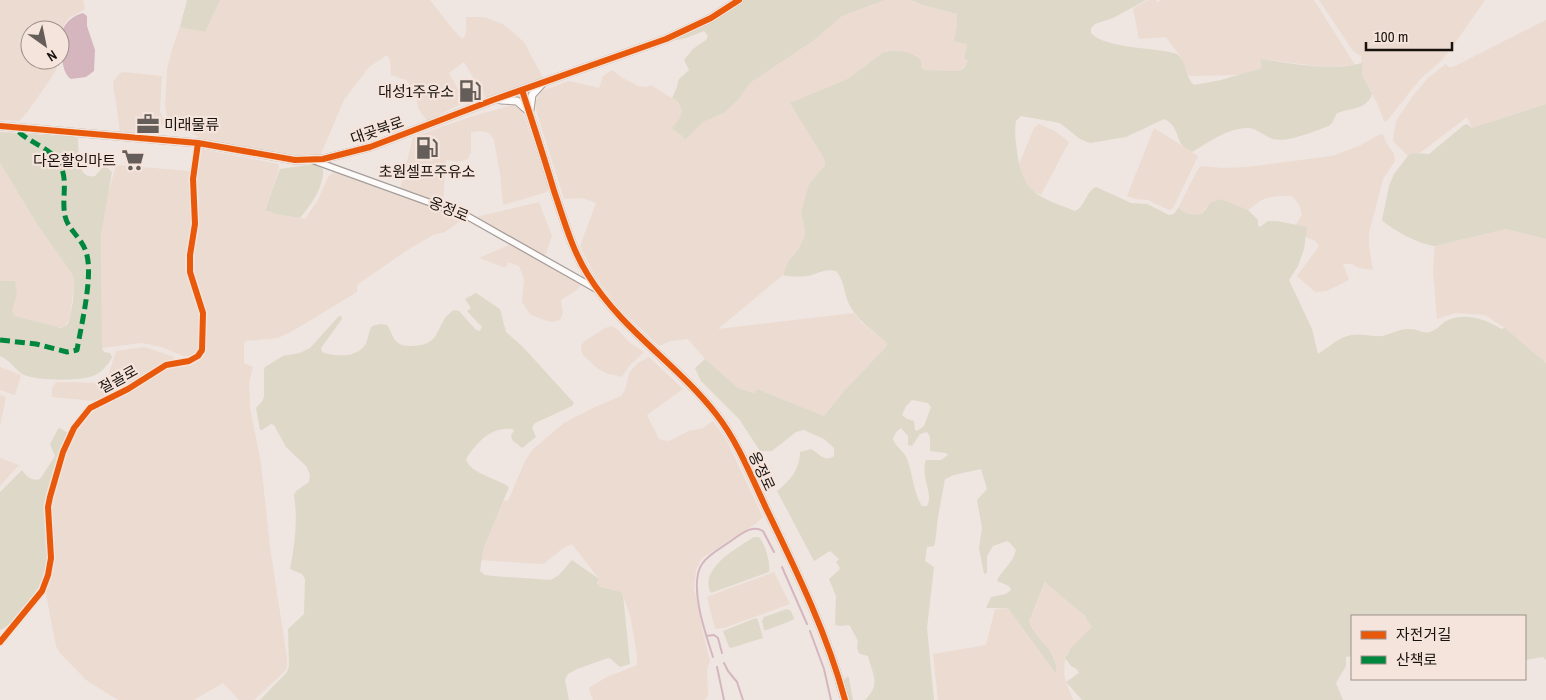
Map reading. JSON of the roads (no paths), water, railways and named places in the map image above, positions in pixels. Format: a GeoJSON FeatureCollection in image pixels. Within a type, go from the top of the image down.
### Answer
{"type":"FeatureCollection","features":[{"type":"Feature","properties":{"kind":"street","name":"대곶북로"},"geometry":{"type":"LineString","coordinates":[[0,126],[198,143],[276,158],[312,160],[341,156],[690,29],[739,0]]}},
{"type":"Feature","properties":{"kind":"street"},"geometry":{"type":"LineString","coordinates":[[530,115],[532,95],[545,82]]}},
{"type":"Feature","properties":{"kind":"street"},"geometry":{"type":"LineString","coordinates":[[522,90],[572,243],[583,267],[598,291]]}},
{"type":"Feature","properties":{"kind":"street"},"geometry":{"type":"LineString","coordinates":[[494,100],[510,99],[518,101],[530,115]]}},
{"type":"Feature","properties":{"kind":"street","name":"절골로"},"geometry":{"type":"LineString","coordinates":[[0,642],[42,591],[48,575],[51,558],[48,507],[50,497],[63,452],[79,422],[90,408],[113,398],[166,365],[189,361],[198,356],[202,350],[203,313],[190,272],[190,255],[195,224],[193,179],[198,143]]}},
{"type":"Feature","properties":{"kind":"street","name":"옹정로"},"geometry":{"type":"LineString","coordinates":[[312,160],[451,208],[598,291],[627,325],[706,402],[727,429],[792,562],[819,624],[834,663],[845,700]]}},
{"type":"Feature","properties":{"kind":"waterway"},"geometry":{"type":"LineString","coordinates":[[713,657],[697,597],[698,573],[702,564],[717,550],[752,529],[763,531],[774,552]]}},
{"type":"Feature","properties":{"kind":"waterway"},"geometry":{"type":"LineString","coordinates":[[782,567],[807,624]]}},
{"type":"Feature","properties":{"kind":"waterway"},"geometry":{"type":"LineString","coordinates":[[810,631],[824,669],[831,700]]}},
{"type":"Feature","properties":{"kind":"waterway"},"geometry":{"type":"LineString","coordinates":[[706,636],[714,635],[718,638],[722,653]]}},
{"type":"Feature","properties":{"kind":"waterway"},"geometry":{"type":"LineString","coordinates":[[724,663],[737,682],[743,700]]}},
{"type":"Feature","properties":{"kind":"waterway"},"geometry":{"type":"LineString","coordinates":[[717,667],[724,700]]}},
{"type":"Feature","properties":{"kind":"place","name":"대성1주유소"},"geometry":{"type":"Point","coordinates":[470,91]}},
{"type":"Feature","properties":{"kind":"place","name":"미래물류"},"geometry":{"type":"Point","coordinates":[148,124]}},
{"type":"Feature","properties":{"kind":"place","name":"초원셀프주유소"},"geometry":{"type":"Point","coordinates":[427,148]}},
{"type":"Feature","properties":{"kind":"place","name":"다온할인마트"},"geometry":{"type":"Point","coordinates":[133,160]}}]}
